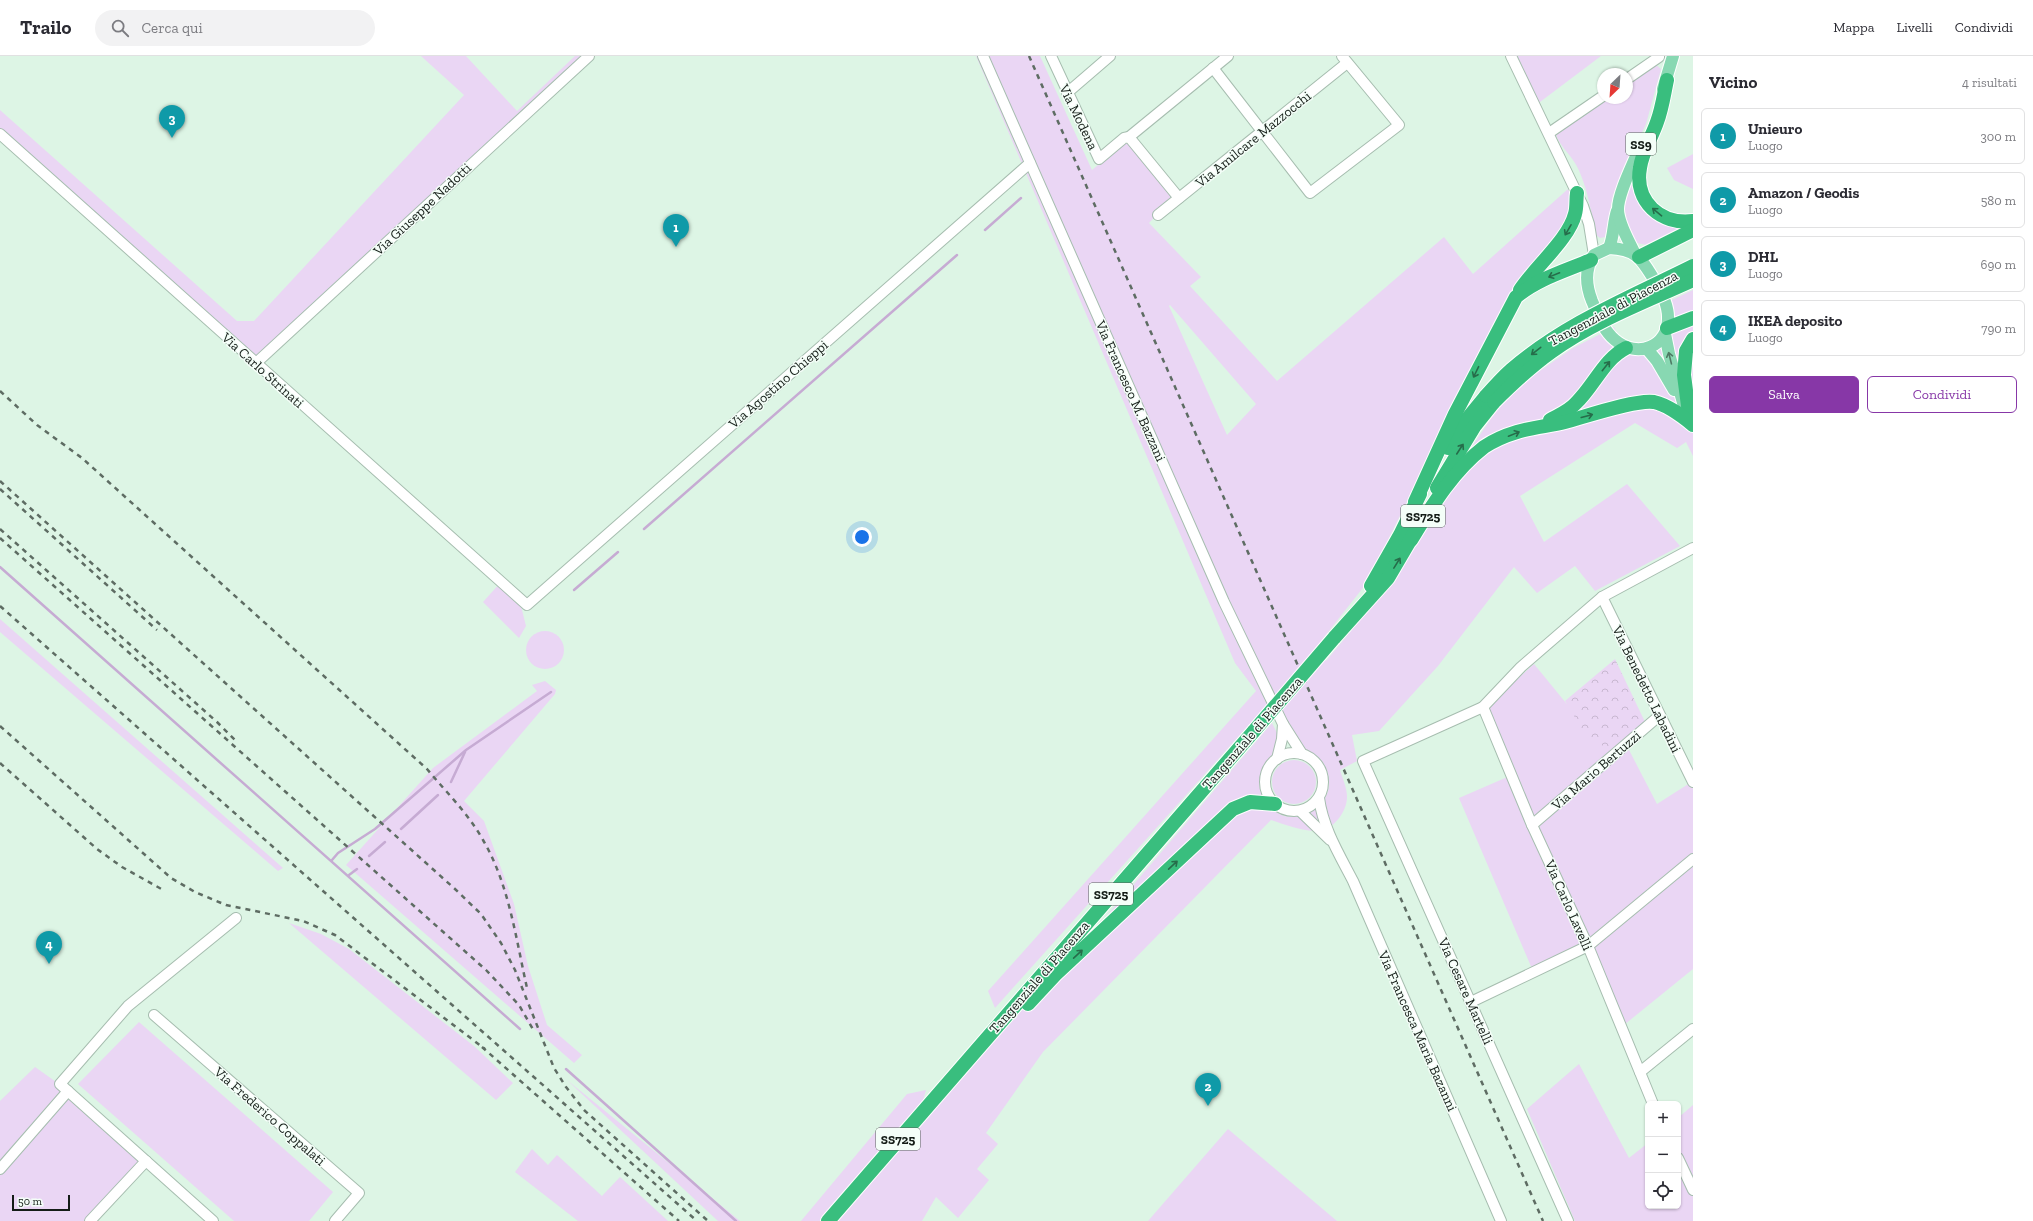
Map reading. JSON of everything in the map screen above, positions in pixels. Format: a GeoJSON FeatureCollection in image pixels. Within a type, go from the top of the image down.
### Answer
{"type":"FeatureCollection","features":[{"type":"Feature","properties":{"kind":"highway"},"geometry":{"type":"LineString","coordinates":[[1667,80],[1658,120],[1639,168],[1639,180],[1642,195],[1658,215],[1667,220],[1683,222],[1693,221]]}},
{"type":"Feature","properties":{"kind":"highway"},"geometry":{"type":"LineString","coordinates":[[1415,502],[1455,414],[1516,297],[1525,282],[1563,238],[1571,226],[1575,214],[1577,192]]}},
{"type":"Feature","properties":{"kind":"highway"},"geometry":{"type":"LineString","coordinates":[[1636,255],[1693,230]]}},
{"type":"Feature","properties":{"kind":"highway"},"geometry":{"type":"LineString","coordinates":[[1516,297],[1527,288],[1546,278],[1592,258]]}},
{"type":"Feature","properties":{"kind":"highway","name":"Tangenziale di Piacenza"},"geometry":{"type":"LineString","coordinates":[[828,1221],[1345,625],[1388,578],[1411,540],[1447,469],[1490,399],[1510,370],[1545,344],[1592,316],[1693,266]]}},
{"type":"Feature","properties":{"kind":"highway","name":"Tangenziale di Piacenza"},"geometry":{"type":"LineString","coordinates":[[1345,625],[1380,573],[1415,502],[1463,424],[1490,399],[1552,352],[1597,324],[1693,280]]}},
{"type":"Feature","properties":{"kind":"highway"},"geometry":{"type":"LineString","coordinates":[[1666,331],[1693,318]]}},
{"type":"Feature","properties":{"kind":"highway"},"geometry":{"type":"LineString","coordinates":[[1690,420],[1684,375],[1686,352],[1693,339]]}},
{"type":"Feature","properties":{"kind":"highway"},"geometry":{"type":"LineString","coordinates":[[1536,427],[1568,410],[1577,402],[1611,360],[1619,352],[1626,348]]}},
{"type":"Feature","properties":{"kind":"highway"},"geometry":{"type":"LineString","coordinates":[[1411,540],[1444,489],[1463,466],[1486,446],[1516,432],[1563,422],[1628,405],[1653,402],[1690,420]]}},
{"type":"Feature","properties":{"kind":"highway"},"geometry":{"type":"LineString","coordinates":[[969,1058],[998,1038],[1055,975],[1233,809],[1250,802],[1276,804]]}},
{"type":"Feature","properties":{"kind":"main road","name":"SS9"},"geometry":{"type":"LineString","coordinates":[[1618,210],[1622,192],[1667,80],[1673,56]]}},
{"type":"Feature","properties":{"kind":"main road"},"geometry":{"type":"LineString","coordinates":[[1609,248],[1618,210]]}},
{"type":"Feature","properties":{"kind":"main road"},"geometry":{"type":"LineString","coordinates":[[1618,210],[1624,232],[1636,255],[1659,288],[1668,316],[1666,331],[1669,354],[1690,420]]}},
{"type":"Feature","properties":{"kind":"main road"},"geometry":{"type":"LineString","coordinates":[[1636,255],[1609,248],[1592,258],[1587,272],[1587,284],[1598,316],[1615,340],[1626,348],[1646,349],[1661,341],[1666,331]]}},
{"type":"Feature","properties":{"kind":"main road"},"geometry":{"type":"LineString","coordinates":[[1646,349],[1658,361],[1690,420]]}},
{"type":"Feature","properties":{"kind":"street","name":"Via Giuseppe Nadotti"},"geometry":{"type":"LineString","coordinates":[[256,363],[589,56]]}},
{"type":"Feature","properties":{"kind":"street","name":"Via Francesco M. Bazzani"},"geometry":{"type":"LineString","coordinates":[[982,56],[1224,602],[1283,724],[1302,754]]}},
{"type":"Feature","properties":{"kind":"street","name":"Via Modena"},"geometry":{"type":"LineString","coordinates":[[1051,56],[1099,159],[1124,138],[1129,137]]}},
{"type":"Feature","properties":{"kind":"street"},"geometry":{"type":"LineString","coordinates":[[1067,93],[1110,56]]}},
{"type":"Feature","properties":{"kind":"street"},"geometry":{"type":"LineString","coordinates":[[1180,198],[1129,137],[1228,56]]}},
{"type":"Feature","properties":{"kind":"street"},"geometry":{"type":"LineString","coordinates":[[1511,56],[1577,192],[1589,224],[1592,258]]}},
{"type":"Feature","properties":{"kind":"street"},"geometry":{"type":"LineString","coordinates":[[1633,75],[1659,57]]}},
{"type":"Feature","properties":{"kind":"street"},"geometry":{"type":"LineString","coordinates":[[1213,68],[1310,193],[1399,126],[1344,59]]}},
{"type":"Feature","properties":{"kind":"street","name":"Via Amilcare Mazzocchi"},"geometry":{"type":"LineString","coordinates":[[1158,215],[1262,131],[1344,59]]}},
{"type":"Feature","properties":{"kind":"street"},"geometry":{"type":"LineString","coordinates":[[1549,132],[1597,100]]}},
{"type":"Feature","properties":{"kind":"street","name":"Via Carlo Strinati"},"geometry":{"type":"LineString","coordinates":[[0,134],[527,605]]}},
{"type":"Feature","properties":{"kind":"street","name":"Via Agostino Chieppi"},"geometry":{"type":"LineString","coordinates":[[527,605],[1030,163]]}},
{"type":"Feature","properties":{"kind":"street"},"geometry":{"type":"LineString","coordinates":[[1483,707],[1521,667],[1602,597],[1693,548]]}},
{"type":"Feature","properties":{"kind":"street","name":"Via Benedetto Labadini"},"geometry":{"type":"LineString","coordinates":[[1602,597],[1659,716],[1693,782]]}},
{"type":"Feature","properties":{"kind":"street","name":"Via Cesare Martelli"},"geometry":{"type":"LineString","coordinates":[[1483,707],[1363,761],[1568,1221]]}},
{"type":"Feature","properties":{"kind":"street","name":"Via Carlo Lavelli"},"geometry":{"type":"LineString","coordinates":[[1483,707],[1532,825],[1588,946],[1652,1101]]}},
{"type":"Feature","properties":{"kind":"street","name":"Via Mario Bertuzzi"},"geometry":{"type":"LineString","coordinates":[[1532,825],[1659,716]]}},
{"type":"Feature","properties":{"kind":"street"},"geometry":{"type":"LineString","coordinates":[[1277,759],[1282,739],[1283,724]]}},
{"type":"Feature","properties":{"kind":"street"},"geometry":{"type":"LineString","coordinates":[[1293,753],[1302,754],[1316,763],[1321,770],[1323,788],[1319,798],[1308,808],[1300,811],[1291,811],[1276,804],[1266,790],[1265,781],[1271,765],[1277,759],[1293,753]]}},
{"type":"Feature","properties":{"kind":"street"},"geometry":{"type":"LineString","coordinates":[[1319,798],[1320,809],[1332,842]]}},
{"type":"Feature","properties":{"kind":"street"},"geometry":{"type":"LineString","coordinates":[[1300,811],[1332,842]]}},
{"type":"Feature","properties":{"kind":"street","name":"Via Francesca Maria Bazanni"},"geometry":{"type":"LineString","coordinates":[[1332,842],[1353,881],[1501,1221]]}},
{"type":"Feature","properties":{"kind":"street"},"geometry":{"type":"LineString","coordinates":[[1471,1002],[1588,946],[1693,859]]}},
{"type":"Feature","properties":{"kind":"street"},"geometry":{"type":"LineString","coordinates":[[213,1221],[60,1084],[128,1006],[236,918]]}},
{"type":"Feature","properties":{"kind":"street","name":"Via Frederico Coppalati"},"geometry":{"type":"LineString","coordinates":[[154,1015],[359,1193],[335,1221]]}},
{"type":"Feature","properties":{"kind":"street"},"geometry":{"type":"LineString","coordinates":[[1640,1072],[1693,1029]]}},
{"type":"Feature","properties":{"kind":"street"},"geometry":{"type":"LineString","coordinates":[[0,1169],[68,1091]]}},
{"type":"Feature","properties":{"kind":"street"},"geometry":{"type":"LineString","coordinates":[[90,1221],[146,1161]]}},
{"type":"Feature","properties":{"kind":"street"},"geometry":{"type":"LineString","coordinates":[[1681,1164],[1693,1190]]}},
{"type":"Feature","properties":{"kind":"green space"},"geometry":{"type":"Polygon","coordinates":[[[421,56],[466,56],[517,111],[575,56],[590,56],[256,364],[0,134],[0,110],[237,321],[254,321],[464,95],[421,56]]]}},
{"type":"Feature","properties":{"kind":"green space"},"geometry":{"type":"Polygon","coordinates":[[[976,56],[1040,56],[1092,170],[1127,141],[1173,198],[1149,223],[1201,277],[1190,286],[1277,381],[1444,237],[1473,274],[1568,189],[1571,200],[1571,211],[1567,221],[1554,239],[1528,268],[1510,295],[1366,584],[1321,641],[1326,661],[1390,584],[1448,482],[1509,392],[1573,348],[1614,327],[1619,337],[1628,343],[1636,345],[1644,344],[1652,340],[1661,326],[1662,317],[1659,306],[1693,290],[1693,456],[1686,442],[1677,448],[1635,423],[1520,496],[1544,542],[1627,484],[1680,546],[1595,591],[1575,566],[1537,593],[1514,567],[1438,666],[1379,731],[1352,735],[1357,761],[1340,770],[1347,797],[1345,808],[1335,823],[1325,830],[1314,831],[1295,828],[1271,820],[1043,1052],[986,1133],[998,1144],[977,1169],[989,1180],[958,1218],[936,1197],[922,1221],[801,1221],[907,1094],[926,1090],[916,1127],[1092,933],[1272,723],[1278,735],[1278,745],[1263,770],[1259,785],[1262,795],[1271,808],[1283,815],[1296,817],[1308,813],[1319,805],[1327,795],[1329,781],[1323,763],[1299,745],[1265,707],[995,1008],[988,991],[1256,691],[1235,663],[976,56]],[[1170,305],[1169,306],[1227,435],[1256,404],[1170,305]]]}},
{"type":"Feature","properties":{"kind":"green space"},"geometry":{"type":"Polygon","coordinates":[[[1518,56],[1601,56],[1536,105],[1513,60],[1518,56]]]}},
{"type":"Feature","properties":{"kind":"green space"},"geometry":{"type":"Polygon","coordinates":[[[1656,65],[1661,69],[1646,124],[1613,195],[1605,237],[1600,238],[1595,234],[1588,197],[1579,170],[1556,135],[1599,104],[1633,104],[1633,81],[1656,65]]]}},
{"type":"Feature","properties":{"kind":"green space"},"geometry":{"type":"Polygon","coordinates":[[[1693,154],[1693,189],[1674,180],[1667,168],[1693,154]]]}},
{"type":"Feature","properties":{"kind":"green space"},"geometry":{"type":"Polygon","coordinates":[[[1633,181],[1636,187],[1685,227],[1652,246],[1637,243],[1629,228],[1625,212],[1626,196],[1633,181]]]}},
{"type":"Feature","properties":{"kind":"green space"},"geometry":{"type":"Polygon","coordinates":[[[501,582],[520,602],[526,626],[519,638],[483,602],[501,582]]]}},
{"type":"Feature","properties":{"kind":"green space"},"geometry":{"type":"Polygon","coordinates":[[[0,619],[283,868],[278,871],[0,632],[0,619]]]}},
{"type":"Feature","properties":{"kind":"green space"},"geometry":{"type":"Polygon","coordinates":[[[545,631],[555,634],[561,640],[564,650],[561,660],[555,666],[545,669],[535,666],[529,660],[526,650],[529,640],[535,634],[545,631]]]}},
{"type":"Feature","properties":{"kind":"green space"},"geometry":{"type":"Polygon","coordinates":[[[1615,659],[1645,722],[1612,750],[1609,750],[1584,733],[1565,701],[1615,659]]]}},
{"type":"Feature","properties":{"kind":"green space"},"geometry":{"type":"Polygon","coordinates":[[[1534,664],[1566,703],[1628,748],[1657,804],[1693,781],[1693,969],[1624,1025],[1587,945],[1533,971],[1459,798],[1512,775],[1483,710],[1534,664]]]}},
{"type":"Feature","properties":{"kind":"green space"},"geometry":{"type":"Polygon","coordinates":[[[545,681],[556,690],[555,694],[464,801],[484,821],[514,904],[528,966],[547,1025],[582,1055],[574,1063],[346,865],[433,768],[537,691],[532,685],[545,681]]]}},
{"type":"Feature","properties":{"kind":"green space"},"geometry":{"type":"Polygon","coordinates":[[[1290,760],[1298,760],[1303,761],[1310,766],[1315,773],[1315,791],[1310,798],[1303,803],[1290,804],[1282,801],[1275,794],[1272,786],[1272,778],[1275,770],[1282,763],[1290,760]]]}},
{"type":"Feature","properties":{"kind":"green space"},"geometry":{"type":"Polygon","coordinates":[[[289,923],[321,934],[349,949],[474,1046],[513,1083],[496,1100],[289,923]]]}},
{"type":"Feature","properties":{"kind":"green space"},"geometry":{"type":"Polygon","coordinates":[[[139,1022],[333,1192],[309,1221],[234,1221],[78,1084],[139,1022]]]}},
{"type":"Feature","properties":{"kind":"green space"},"geometry":{"type":"Polygon","coordinates":[[[1579,1064],[1629,1158],[1645,1145],[1645,1209],[1681,1209],[1681,1115],[1693,1105],[1693,1221],[1575,1221],[1527,1109],[1579,1064]]]}},
{"type":"Feature","properties":{"kind":"green space"},"geometry":{"type":"Polygon","coordinates":[[[35,1067],[59,1084],[144,1159],[87,1221],[0,1221],[0,1101],[35,1067]]]}},
{"type":"Feature","properties":{"kind":"green space"},"geometry":{"type":"Polygon","coordinates":[[[567,1080],[740,1221],[718,1221],[567,1080]]]}},
{"type":"Feature","properties":{"kind":"green space"},"geometry":{"type":"Polygon","coordinates":[[[1228,1129],[1337,1221],[1148,1221],[1228,1129]]]}},
{"type":"Feature","properties":{"kind":"green space"},"geometry":{"type":"Polygon","coordinates":[[[532,1149],[548,1165],[557,1155],[602,1196],[620,1177],[668,1221],[578,1221],[515,1172],[532,1149]]]}},
{"type":"Feature","properties":{"kind":"waterway"},"geometry":{"type":"LineString","coordinates":[[985,230],[1021,198]]}},
{"type":"Feature","properties":{"kind":"waterway"},"geometry":{"type":"LineString","coordinates":[[644,529],[957,255]]}},
{"type":"Feature","properties":{"kind":"waterway"},"geometry":{"type":"LineString","coordinates":[[574,590],[618,552]]}},
{"type":"Feature","properties":{"kind":"waterway"},"geometry":{"type":"LineString","coordinates":[[0,567],[520,1029]]}},
{"type":"Feature","properties":{"kind":"waterway"},"geometry":{"type":"LineString","coordinates":[[332,860],[338,853],[375,829],[466,750],[551,692]]}},
{"type":"Feature","properties":{"kind":"waterway"},"geometry":{"type":"LineString","coordinates":[[451,782],[465,752]]}},
{"type":"Feature","properties":{"kind":"waterway"},"geometry":{"type":"LineString","coordinates":[[401,829],[438,795]]}},
{"type":"Feature","properties":{"kind":"waterway"},"geometry":{"type":"LineString","coordinates":[[369,856],[385,842]]}},
{"type":"Feature","properties":{"kind":"waterway"},"geometry":{"type":"LineString","coordinates":[[349,875],[357,869]]}},
{"type":"Feature","properties":{"kind":"waterway"},"geometry":{"type":"LineString","coordinates":[[566,1069],[736,1221]]}},
{"type":"Feature","properties":{"kind":"railway"},"geometry":{"type":"LineString","coordinates":[[1029,56],[1543,1221]]}},
{"type":"Feature","properties":{"kind":"railway"},"geometry":{"type":"LineString","coordinates":[[0,391],[37,425],[82,458],[427,769],[471,821],[492,857],[511,912],[527,988]]}},
{"type":"Feature","properties":{"kind":"railway"},"geometry":{"type":"LineString","coordinates":[[0,481],[481,914],[501,943],[515,970],[554,1068],[566,1087],[584,1110],[708,1221]]}},
{"type":"Feature","properties":{"kind":"railway"},"geometry":{"type":"LineString","coordinates":[[0,489],[157,630]]}},
{"type":"Feature","properties":{"kind":"railway"},"geometry":{"type":"LineString","coordinates":[[0,529],[217,722],[235,740]]}},
{"type":"Feature","properties":{"kind":"railway"},"geometry":{"type":"LineString","coordinates":[[0,538],[486,970],[519,1005],[534,1031]]}},
{"type":"Feature","properties":{"kind":"railway"},"geometry":{"type":"LineString","coordinates":[[0,606],[697,1221]]}},
{"type":"Feature","properties":{"kind":"railway"},"geometry":{"type":"LineString","coordinates":[[0,726],[171,878],[195,892],[226,905],[303,921],[335,935],[485,1049]]}},
{"type":"Feature","properties":{"kind":"railway"},"geometry":{"type":"LineString","coordinates":[[0,763],[97,849],[122,867],[165,891]]}},
{"type":"Feature","properties":{"kind":"railway"},"geometry":{"type":"LineString","coordinates":[[482,1047],[679,1221]]}},
{"type":"Feature","properties":{"kind":"place","name":"DHL"},"geometry":{"type":"Point","coordinates":[172,138]}},
{"type":"Feature","properties":{"kind":"place","name":"Unieuro"},"geometry":{"type":"Point","coordinates":[676,247]}},
{"type":"Feature","properties":{"kind":"place","name":"IKEA deposito"},"geometry":{"type":"Point","coordinates":[49,964]}},
{"type":"Feature","properties":{"kind":"place","name":"Amazon / Geodis"},"geometry":{"type":"Point","coordinates":[1208,1106]}}]}
